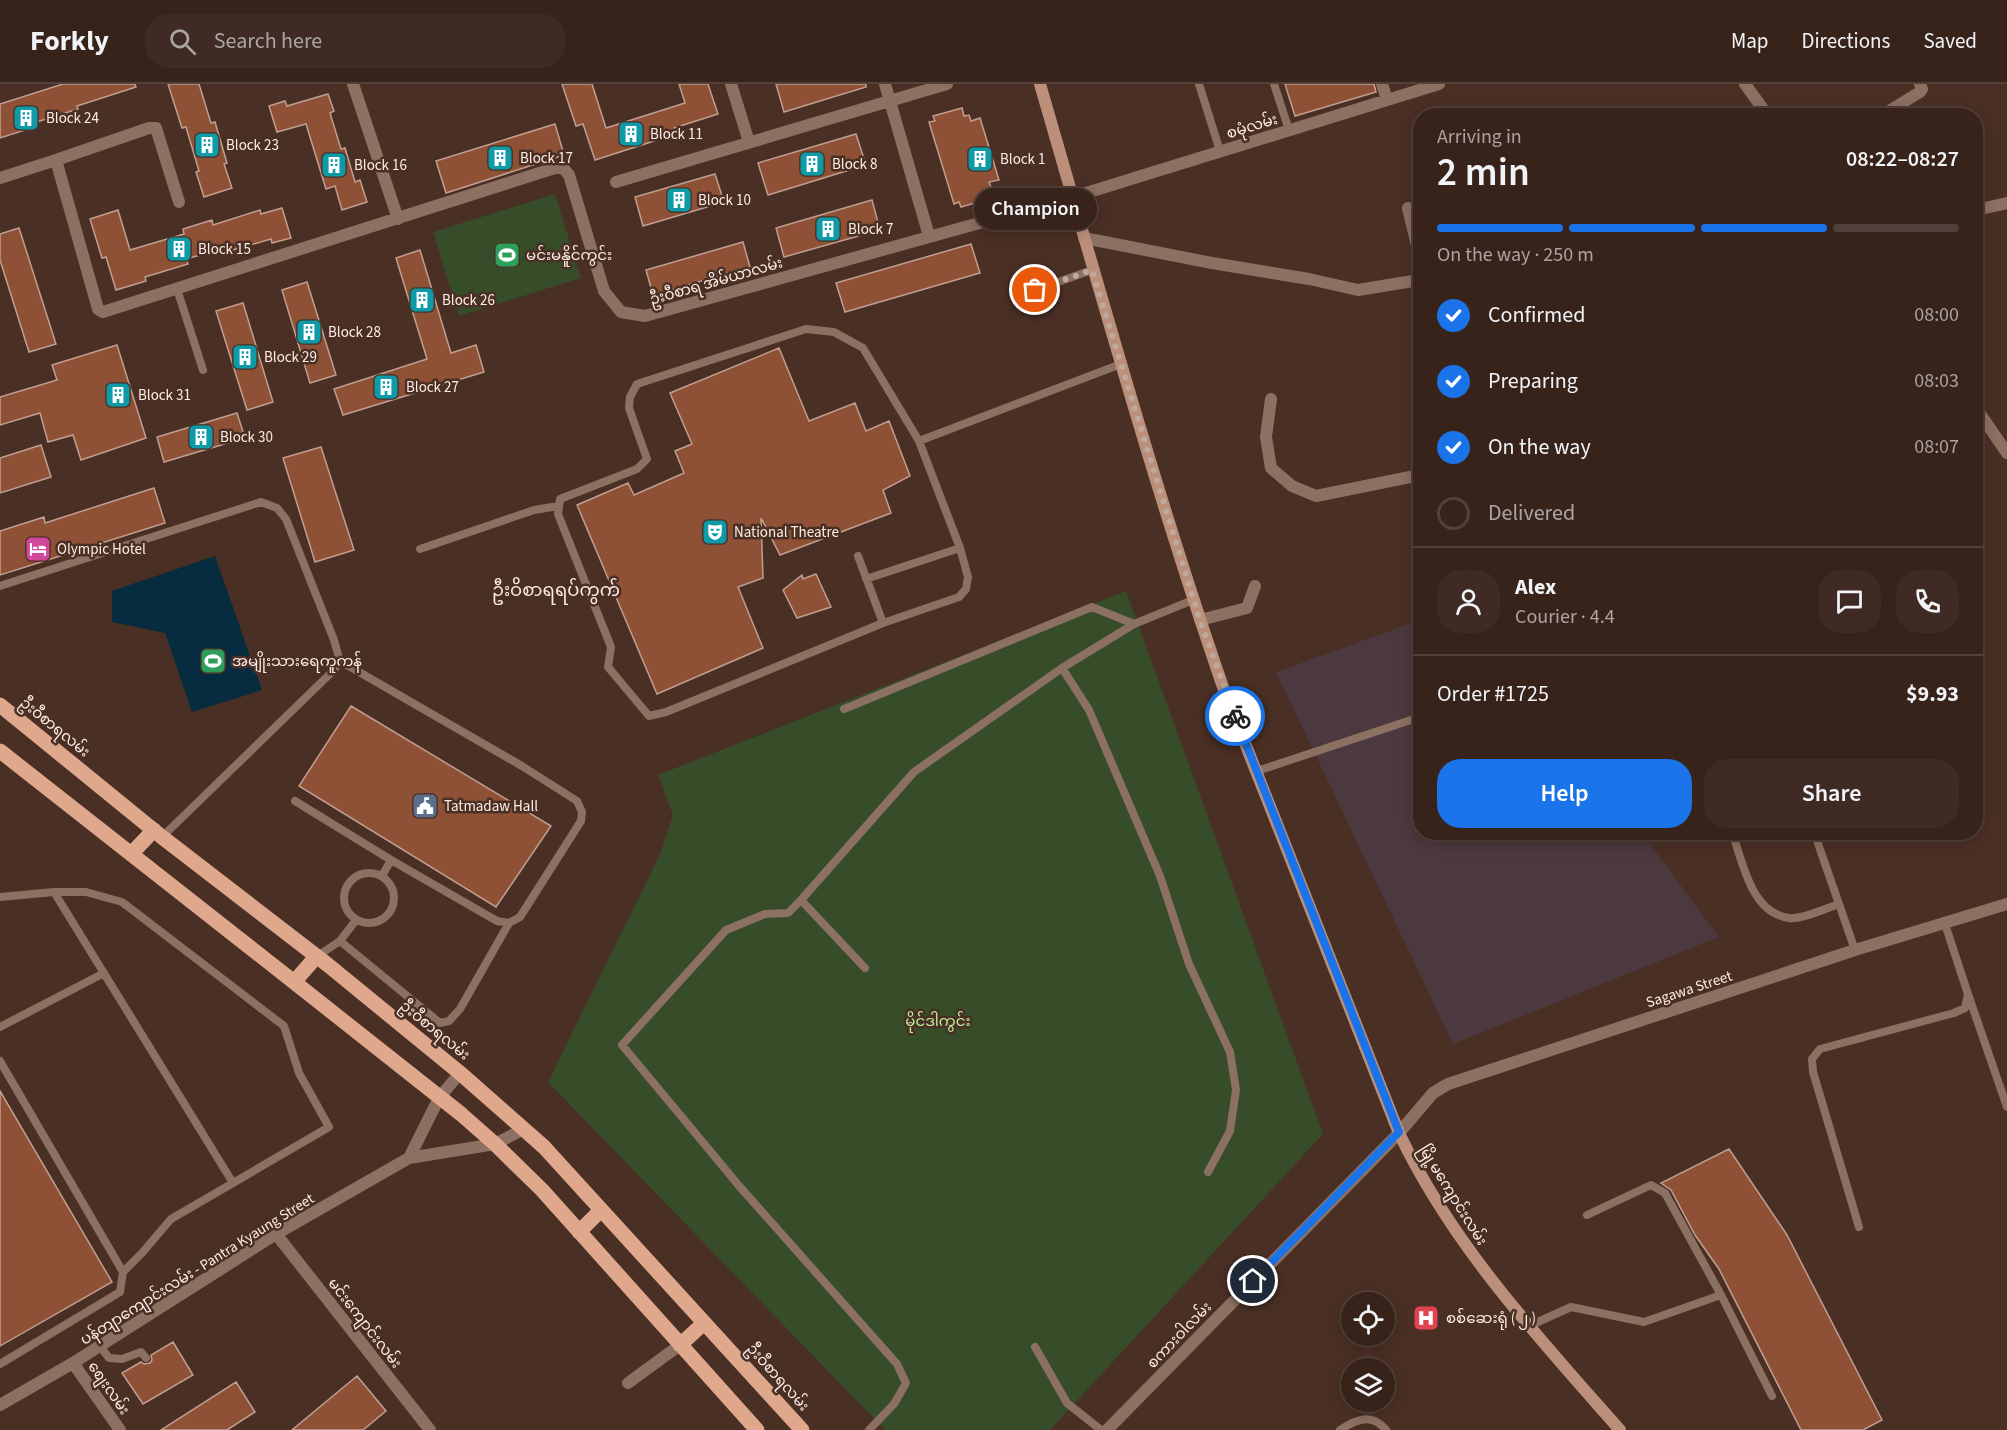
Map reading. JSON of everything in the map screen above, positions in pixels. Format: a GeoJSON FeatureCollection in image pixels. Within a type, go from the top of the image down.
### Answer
{"type":"FeatureCollection","features":[{"type":"Feature","properties":{"kind":"main road","name":"မြို့မကျောင်းလမ်း"},"geometry":{"type":"LineString","coordinates":[[1040,84],[1092,270],[1200,620],[1224,690],[1399,1132],[1414,1164],[1469,1250],[1529,1326],[1620,1430]]}},
{"type":"Feature","properties":{"kind":"main road","name":"ဦးဝီစာရလမ်း"},"geometry":{"type":"LineString","coordinates":[[0,705],[460,1073],[544,1147],[802,1430]]}},
{"type":"Feature","properties":{"kind":"main road"},"geometry":{"type":"LineString","coordinates":[[0,751],[294,981],[495,1144],[542,1191],[757,1430]]}},
{"type":"Feature","properties":{"kind":"main road"},"geometry":{"type":"LineString","coordinates":[[131,854],[158,833]]}},
{"type":"Feature","properties":{"kind":"main road"},"geometry":{"type":"LineString","coordinates":[[294,981],[316,957]]}},
{"type":"Feature","properties":{"kind":"main road"},"geometry":{"type":"LineString","coordinates":[[579,1232],[601,1210]]}},
{"type":"Feature","properties":{"kind":"main road"},"geometry":{"type":"LineString","coordinates":[[680,1345],[704,1323]]}},
{"type":"Feature","properties":{"kind":"street"},"geometry":{"type":"LineString","coordinates":[[353,84],[398,219]]}},
{"type":"Feature","properties":{"kind":"street"},"geometry":{"type":"LineString","coordinates":[[731,84],[749,142]]}},
{"type":"Feature","properties":{"kind":"street"},"geometry":{"type":"LineString","coordinates":[[885,84],[929,236]]}},
{"type":"Feature","properties":{"kind":"street"},"geometry":{"type":"LineString","coordinates":[[616,182],[947,84]]}},
{"type":"Feature","properties":{"kind":"street"},"geometry":{"type":"LineString","coordinates":[[1382,84],[1387,100]]}},
{"type":"Feature","properties":{"kind":"street","name":"စမုံလမ်း"},"geometry":{"type":"LineString","coordinates":[[1073,196],[1439,84]]}},
{"type":"Feature","properties":{"kind":"street"},"geometry":{"type":"LineString","coordinates":[[1745,84],[1762,108]]}},
{"type":"Feature","properties":{"kind":"street"},"geometry":{"type":"LineString","coordinates":[[1894,108],[1920,92],[1922,89],[1920,84]]}},
{"type":"Feature","properties":{"kind":"street"},"geometry":{"type":"LineString","coordinates":[[0,178],[149,128],[156,128],[179,202]]}},
{"type":"Feature","properties":{"kind":"street","name":"ဦးဝီစာရ အိမ်ယာလမ်း"},"geometry":{"type":"LineString","coordinates":[[56,160],[98,309],[103,312],[555,168],[563,168],[569,175],[604,291],[621,312],[645,316],[1073,196]]}},
{"type":"Feature","properties":{"kind":"street"},"geometry":{"type":"LineString","coordinates":[[1983,208],[2007,203]]}},
{"type":"Feature","properties":{"kind":"street"},"geometry":{"type":"LineString","coordinates":[[1408,208],[1413,217]]}},
{"type":"Feature","properties":{"kind":"street"},"geometry":{"type":"LineString","coordinates":[[1084,238],[1358,290],[1413,281]]}},
{"type":"Feature","properties":{"kind":"street"},"geometry":{"type":"LineString","coordinates":[[1271,399],[1266,437],[1271,468],[1292,486],[1316,496],[1413,476]]}},
{"type":"Feature","properties":{"kind":"street"},"geometry":{"type":"LineString","coordinates":[[1983,418],[2007,453]]}},
{"type":"Feature","properties":{"kind":"street"},"geometry":{"type":"LineString","coordinates":[[1200,620],[1247,608],[1255,586]]}},
{"type":"Feature","properties":{"kind":"street","name":"Sagawa Street"},"geometry":{"type":"LineString","coordinates":[[1399,1132],[1433,1093],[1448,1084],[1944,921],[2007,904]]}},
{"type":"Feature","properties":{"kind":"street"},"geometry":{"type":"LineString","coordinates":[[409,1158],[439,1098],[460,1073]]}},
{"type":"Feature","properties":{"kind":"street"},"geometry":{"type":"LineString","coordinates":[[409,1158],[495,1144],[524,1129]]}},
{"type":"Feature","properties":{"kind":"street","name":"စကားဝါလမ်း"},"geometry":{"type":"LineString","coordinates":[[1107,1430],[1399,1132]]}},
{"type":"Feature","properties":{"kind":"street","name":"ပန်တျာကျောင်းလမ်း - Pantra Kyaung Street"},"geometry":{"type":"LineString","coordinates":[[0,1405],[73,1364],[276,1234],[409,1158]]}},
{"type":"Feature","properties":{"kind":"street","name":"မင်းကျောင်းလမ်း"},"geometry":{"type":"LineString","coordinates":[[276,1234],[430,1430]]}},
{"type":"Feature","properties":{"kind":"street"},"geometry":{"type":"LineString","coordinates":[[628,1383],[680,1345]]}},
{"type":"Feature","properties":{"kind":"street","name":"စျေးလမ်း"},"geometry":{"type":"LineString","coordinates":[[73,1364],[120,1430]]}},
{"type":"Feature","properties":{"kind":"lane"},"geometry":{"type":"LineString","coordinates":[[1199,84],[1220,151]]}},
{"type":"Feature","properties":{"kind":"lane"},"geometry":{"type":"LineString","coordinates":[[1274,84],[1289,130]]}},
{"type":"Feature","properties":{"kind":"lane"},"geometry":{"type":"LineString","coordinates":[[1017,297],[1092,270]]}},
{"type":"Feature","properties":{"kind":"lane"},"geometry":{"type":"LineString","coordinates":[[177,289],[202,370]]}},
{"type":"Feature","properties":{"kind":"lane"},"geometry":{"type":"LineString","coordinates":[[806,329],[834,332],[863,348],[919,441],[960,548],[968,577],[966,589],[959,597],[883,622],[666,712],[649,716],[608,667],[611,647],[561,522],[558,506],[560,499],[637,469],[647,459],[629,408],[630,397],[637,384],[806,329]]}},
{"type":"Feature","properties":{"kind":"lane"},"geometry":{"type":"LineString","coordinates":[[919,441],[1121,364]]}},
{"type":"Feature","properties":{"kind":"lane"},"geometry":{"type":"LineString","coordinates":[[0,586],[261,502],[277,508],[286,519],[334,640],[340,661],[522,766],[577,801],[582,812],[581,821],[520,917],[509,922],[498,921],[391,860],[295,801]]}},
{"type":"Feature","properties":{"kind":"lane"},"geometry":{"type":"LineString","coordinates":[[420,549],[534,510],[558,506]]}},
{"type":"Feature","properties":{"kind":"lane"},"geometry":{"type":"LineString","coordinates":[[867,579],[960,548]]}},
{"type":"Feature","properties":{"kind":"lane"},"geometry":{"type":"LineString","coordinates":[[858,556],[883,622]]}},
{"type":"Feature","properties":{"kind":"lane"},"geometry":{"type":"LineString","coordinates":[[869,1430],[894,1404],[906,1383],[897,1364],[740,1187],[622,1045],[726,930],[765,914],[788,913],[914,771],[1062,668],[1134,624],[1194,600]]}},
{"type":"Feature","properties":{"kind":"lane"},"geometry":{"type":"LineString","coordinates":[[844,709],[1092,608],[1134,624]]}},
{"type":"Feature","properties":{"kind":"lane"},"geometry":{"type":"LineString","coordinates":[[158,833],[334,670],[340,661]]}},
{"type":"Feature","properties":{"kind":"lane"},"geometry":{"type":"LineString","coordinates":[[1062,668],[1089,710],[1160,876],[1189,964],[1230,1052],[1236,1090],[1230,1131],[1208,1172]]}},
{"type":"Feature","properties":{"kind":"lane"},"geometry":{"type":"LineString","coordinates":[[1257,771],[1413,719]]}},
{"type":"Feature","properties":{"kind":"lane"},"geometry":{"type":"LineString","coordinates":[[1735,840],[1754,894],[1769,912],[1791,919],[1839,904]]}},
{"type":"Feature","properties":{"kind":"lane"},"geometry":{"type":"LineString","coordinates":[[1817,840],[1855,950]]}},
{"type":"Feature","properties":{"kind":"lane"},"geometry":{"type":"LineString","coordinates":[[382,876],[391,860]]}},
{"type":"Feature","properties":{"kind":"lane"},"geometry":{"type":"LineString","coordinates":[[370,872],[382,876],[392,886],[395,899],[391,911],[381,920],[368,923],[356,920],[346,910],[344,897],[347,885],[357,876],[370,872]]}},
{"type":"Feature","properties":{"kind":"lane"},"geometry":{"type":"LineString","coordinates":[[54,892],[233,1183]]}},
{"type":"Feature","properties":{"kind":"lane"},"geometry":{"type":"LineString","coordinates":[[0,897],[54,892],[86,892],[122,902],[284,1026],[299,1073],[329,1127],[171,1219],[123,1272],[120,1292],[0,1364]]}},
{"type":"Feature","properties":{"kind":"lane"},"geometry":{"type":"LineString","coordinates":[[801,900],[865,968]]}},
{"type":"Feature","properties":{"kind":"lane"},"geometry":{"type":"LineString","coordinates":[[316,957],[340,941],[356,920]]}},
{"type":"Feature","properties":{"kind":"lane"},"geometry":{"type":"LineString","coordinates":[[1944,921],[2007,1107]]}},
{"type":"Feature","properties":{"kind":"lane"},"geometry":{"type":"LineString","coordinates":[[340,941],[440,1023],[449,1021],[460,1009],[509,922]]}},
{"type":"Feature","properties":{"kind":"lane"},"geometry":{"type":"LineString","coordinates":[[0,1027],[104,973]]}},
{"type":"Feature","properties":{"kind":"lane"},"geometry":{"type":"LineString","coordinates":[[1859,1227],[1813,1072],[1812,1059],[1820,1049],[1954,1013],[1965,1008],[1968,994]]}},
{"type":"Feature","properties":{"kind":"lane"},"geometry":{"type":"LineString","coordinates":[[0,1061],[123,1272]]}},
{"type":"Feature","properties":{"kind":"lane"},"geometry":{"type":"LineString","coordinates":[[1587,1215],[1651,1185],[1665,1193],[1721,1295],[1772,1396]]}},
{"type":"Feature","properties":{"kind":"lane"},"geometry":{"type":"LineString","coordinates":[[1529,1326],[1571,1307],[1644,1322],[1721,1295]]}},
{"type":"Feature","properties":{"kind":"lane"},"geometry":{"type":"LineString","coordinates":[[100,1346],[109,1358],[122,1359],[141,1352],[146,1358]]}},
{"type":"Feature","properties":{"kind":"lane"},"geometry":{"type":"LineString","coordinates":[[1035,1347],[1067,1403],[1101,1430]]}},
{"type":"Feature","properties":{"kind":"lane"},"geometry":{"type":"LineString","coordinates":[[1340,1430],[1356,1419],[1376,1420],[1386,1430]]}},
{"type":"Feature","properties":{"kind":"shaded area"},"geometry":{"type":"Polygon","coordinates":[[[1413,623],[1413,840],[1647,840],[1719,937],[1453,1044],[1276,672],[1413,623]]]}},
{"type":"Feature","properties":{"kind":"green space","name":"မင်းမနိူင်ကွင်း"},"geometry":{"type":"Polygon","coordinates":[[[555,194],[581,278],[459,316],[433,232],[555,194]]]}},
{"type":"Feature","properties":{"kind":"green space","name":"မိုင်ဒါကွင်း"},"geometry":{"type":"Polygon","coordinates":[[[1126,591],[1323,1134],[1050,1430],[885,1430],[548,1082],[661,852],[673,815],[658,775],[1126,591]]]}},
{"type":"Feature","properties":{"kind":"water","name":"အမျိုးသားရေကူကန်"},"geometry":{"type":"Polygon","coordinates":[[[215,556],[262,690],[192,712],[165,633],[112,622],[112,591],[215,556]]]}},
{"type":"Feature","properties":{"kind":"building","name":"Block 24"},"geometry":{"type":"Polygon","coordinates":[[[63,84],[135,84],[136,87],[77,106],[78,109],[24,126],[25,130],[0,138],[0,104],[63,84]]]}},
{"type":"Feature","properties":{"kind":"building","name":"Block 23"},"geometry":{"type":"Polygon","coordinates":[[[168,84],[199,84],[211,123],[215,122],[232,188],[204,197],[186,127],[182,128],[168,84]]]}},
{"type":"Feature","properties":{"kind":"building"},"geometry":{"type":"Polygon","coordinates":[[[562,84],[592,84],[606,128],[685,103],[679,84],[708,84],[718,114],[674,128],[676,134],[595,160],[583,124],[576,126],[562,84]]]}},
{"type":"Feature","properties":{"kind":"building"},"geometry":{"type":"Polygon","coordinates":[[[776,84],[866,84],[866,87],[784,112],[776,84]]]}},
{"type":"Feature","properties":{"kind":"building"},"geometry":{"type":"Polygon","coordinates":[[[1285,84],[1374,84],[1376,92],[1295,116],[1285,84]]]}},
{"type":"Feature","properties":{"kind":"building","name":"Block 16"},"geometry":{"type":"Polygon","coordinates":[[[328,94],[334,111],[330,113],[341,149],[345,148],[355,182],[360,180],[367,202],[342,210],[335,186],[326,189],[306,124],[277,132],[269,106],[285,101],[287,106],[328,94]]]}},
{"type":"Feature","properties":{"kind":"building","name":"Block 1"},"geometry":{"type":"Polygon","coordinates":[[[962,108],[964,116],[969,115],[971,121],[980,118],[999,180],[989,182],[991,187],[986,189],[988,199],[961,207],[959,202],[954,204],[929,122],[935,121],[933,116],[962,108]]]}},
{"type":"Feature","properties":{"kind":"building","name":"Block 17"},"geometry":{"type":"Polygon","coordinates":[[[555,124],[564,155],[446,193],[436,161],[555,124]]]}},
{"type":"Feature","properties":{"kind":"building","name":"Block 8"},"geometry":{"type":"Polygon","coordinates":[[[856,134],[866,165],[768,195],[758,163],[856,134]]]}},
{"type":"Feature","properties":{"kind":"building","name":"Block 10"},"geometry":{"type":"Polygon","coordinates":[[[715,174],[724,202],[643,226],[635,197],[715,174]]]}},
{"type":"Feature","properties":{"kind":"building","name":"Block 7"},"geometry":{"type":"Polygon","coordinates":[[[872,200],[880,230],[784,257],[776,228],[872,200]]]}},
{"type":"Feature","properties":{"kind":"building","name":"Block 15"},"geometry":{"type":"Polygon","coordinates":[[[282,208],[291,238],[272,243],[271,239],[226,252],[225,248],[186,259],[188,264],[145,277],[146,281],[116,290],[106,257],[102,258],[90,219],[118,210],[130,250],[184,234],[183,229],[212,220],[213,225],[260,210],[261,214],[282,208]]]}},
{"type":"Feature","properties":{"kind":"building"},"geometry":{"type":"Polygon","coordinates":[[[19,228],[56,344],[29,352],[0,260],[0,234],[19,228]]]}},
{"type":"Feature","properties":{"kind":"building"},"geometry":{"type":"Polygon","coordinates":[[[743,242],[750,267],[653,295],[646,270],[743,242]]]}},
{"type":"Feature","properties":{"kind":"building"},"geometry":{"type":"Polygon","coordinates":[[[971,244],[980,273],[845,312],[836,283],[971,244]]]}},
{"type":"Feature","properties":{"kind":"building"},"geometry":{"type":"Polygon","coordinates":[[[420,250],[451,353],[476,345],[484,372],[343,415],[334,389],[427,359],[396,258],[420,250]]]}},
{"type":"Feature","properties":{"kind":"building","name":"Block 28"},"geometry":{"type":"Polygon","coordinates":[[[307,282],[336,375],[310,383],[282,290],[307,282]]]}},
{"type":"Feature","properties":{"kind":"building","name":"Block 29"},"geometry":{"type":"Polygon","coordinates":[[[243,303],[273,402],[247,410],[216,311],[243,303]]]}},
{"type":"Feature","properties":{"kind":"building"},"geometry":{"type":"Polygon","coordinates":[[[117,345],[146,438],[81,460],[73,435],[48,442],[40,413],[0,425],[0,397],[57,380],[52,365],[117,345]]]}},
{"type":"Feature","properties":{"kind":"building","name":"National Theatre"},"geometry":{"type":"Polygon","coordinates":[[[779,348],[809,421],[855,403],[866,431],[889,421],[910,476],[883,490],[891,513],[780,555],[761,518],[763,578],[738,587],[763,648],[657,694],[577,505],[628,483],[634,495],[684,473],[675,451],[692,444],[670,393],[779,348]]]}},
{"type":"Feature","properties":{"kind":"building","name":"Block 30"},"geometry":{"type":"Polygon","coordinates":[[[237,413],[245,438],[164,462],[157,437],[237,413]]]}},
{"type":"Feature","properties":{"kind":"building"},"geometry":{"type":"Polygon","coordinates":[[[41,445],[51,477],[0,493],[0,458],[41,445]]]}},
{"type":"Feature","properties":{"kind":"building"},"geometry":{"type":"Polygon","coordinates":[[[321,447],[354,550],[315,562],[283,458],[321,447]]]}},
{"type":"Feature","properties":{"kind":"building"},"geometry":{"type":"Polygon","coordinates":[[[154,488],[165,523],[0,575],[0,531],[44,517],[45,523],[154,488]]]}},
{"type":"Feature","properties":{"kind":"building"},"geometry":{"type":"Polygon","coordinates":[[[816,574],[831,607],[797,618],[783,590],[802,575],[803,579],[816,574]]]}},
{"type":"Feature","properties":{"kind":"building","name":"Tatmadaw Hall"},"geometry":{"type":"Polygon","coordinates":[[[351,706],[551,826],[496,907],[299,786],[351,706]]]}},
{"type":"Feature","properties":{"kind":"building"},"geometry":{"type":"Polygon","coordinates":[[[0,1091],[112,1282],[0,1346],[0,1091]]]}},
{"type":"Feature","properties":{"kind":"building"},"geometry":{"type":"Polygon","coordinates":[[[1729,1149],[1787,1235],[1882,1420],[1863,1430],[1801,1430],[1719,1269],[1695,1235],[1671,1190],[1661,1183],[1729,1149]]]}},
{"type":"Feature","properties":{"kind":"building"},"geometry":{"type":"Polygon","coordinates":[[[173,1342],[193,1375],[143,1404],[122,1373],[141,1362],[150,1363],[151,1355],[173,1342]]]}},
{"type":"Feature","properties":{"kind":"building"},"geometry":{"type":"Polygon","coordinates":[[[357,1376],[386,1411],[363,1430],[292,1430],[357,1376]]]}},
{"type":"Feature","properties":{"kind":"building"},"geometry":{"type":"Polygon","coordinates":[[[236,1382],[255,1412],[227,1430],[161,1430],[236,1382]]]}},
{"type":"Feature","properties":{"kind":"way so far"},"geometry":{"type":"LineString","coordinates":[[1035,290],[1092,270],[1200,620],[1235,716]]}},
{"type":"Feature","properties":{"kind":"place","name":"Block 24"},"geometry":{"type":"Point","coordinates":[26,118]}},
{"type":"Feature","properties":{"kind":"place","name":"Block 11"},"geometry":{"type":"Point","coordinates":[631,134]}},
{"type":"Feature","properties":{"kind":"place","name":"Block 23"},"geometry":{"type":"Point","coordinates":[207,145]}},
{"type":"Feature","properties":{"kind":"place","name":"Block 17"},"geometry":{"type":"Point","coordinates":[500,158]}},
{"type":"Feature","properties":{"kind":"place","name":"Block 1"},"geometry":{"type":"Point","coordinates":[980,159]}},
{"type":"Feature","properties":{"kind":"place","name":"Block 8"},"geometry":{"type":"Point","coordinates":[812,164]}},
{"type":"Feature","properties":{"kind":"place","name":"Block 16"},"geometry":{"type":"Point","coordinates":[334,165]}},
{"type":"Feature","properties":{"kind":"place","name":"Block 10"},"geometry":{"type":"Point","coordinates":[679,200]}},
{"type":"Feature","properties":{"kind":"place","name":"Block 7"},"geometry":{"type":"Point","coordinates":[828,229]}},
{"type":"Feature","properties":{"kind":"place","name":"Block 15"},"geometry":{"type":"Point","coordinates":[179,249]}},
{"type":"Feature","properties":{"kind":"place","name":"မင်းမနိူင်ကွင်း"},"geometry":{"type":"Point","coordinates":[507,255]}},
{"type":"Feature","properties":{"kind":"place","name":"Champion"},"geometry":{"type":"Point","coordinates":[1035,290]}},
{"type":"Feature","properties":{"kind":"place","name":"Block 26"},"geometry":{"type":"Point","coordinates":[422,300]}},
{"type":"Feature","properties":{"kind":"place","name":"Block 28"},"geometry":{"type":"Point","coordinates":[309,332]}},
{"type":"Feature","properties":{"kind":"place","name":"Block 29"},"geometry":{"type":"Point","coordinates":[245,357]}},
{"type":"Feature","properties":{"kind":"place","name":"Block 27"},"geometry":{"type":"Point","coordinates":[386,387]}},
{"type":"Feature","properties":{"kind":"place","name":"Block 31"},"geometry":{"type":"Point","coordinates":[118,395]}},
{"type":"Feature","properties":{"kind":"place","name":"Block 30"},"geometry":{"type":"Point","coordinates":[201,437]}},
{"type":"Feature","properties":{"kind":"place","name":"National Theatre"},"geometry":{"type":"Point","coordinates":[715,532]}},
{"type":"Feature","properties":{"kind":"place","name":"Olympic Hotel"},"geometry":{"type":"Point","coordinates":[38,549]}},
{"type":"Feature","properties":{"kind":"place","name":"အမျိုးသားရေကူကန်"},"geometry":{"type":"Point","coordinates":[213,661]}},
{"type":"Feature","properties":{"kind":"place","name":"Tatmadaw Hall"},"geometry":{"type":"Point","coordinates":[425,806]}},
{"type":"Feature","properties":{"kind":"place","name":"စစ်ဆေးရုံ ( ၂ )"},"geometry":{"type":"Point","coordinates":[1426,1318]}},
{"type":"Feature","properties":{"kind":"district","name":"ဦးဝိစာရရပ်ကွက်"},"geometry":{"type":"Point","coordinates":[556,590]}},
{"type":"Feature","properties":{"kind":"route"},"geometry":{"type":"LineString","coordinates":[[1235,716],[1399,1132],[1253,1281]]}}]}
